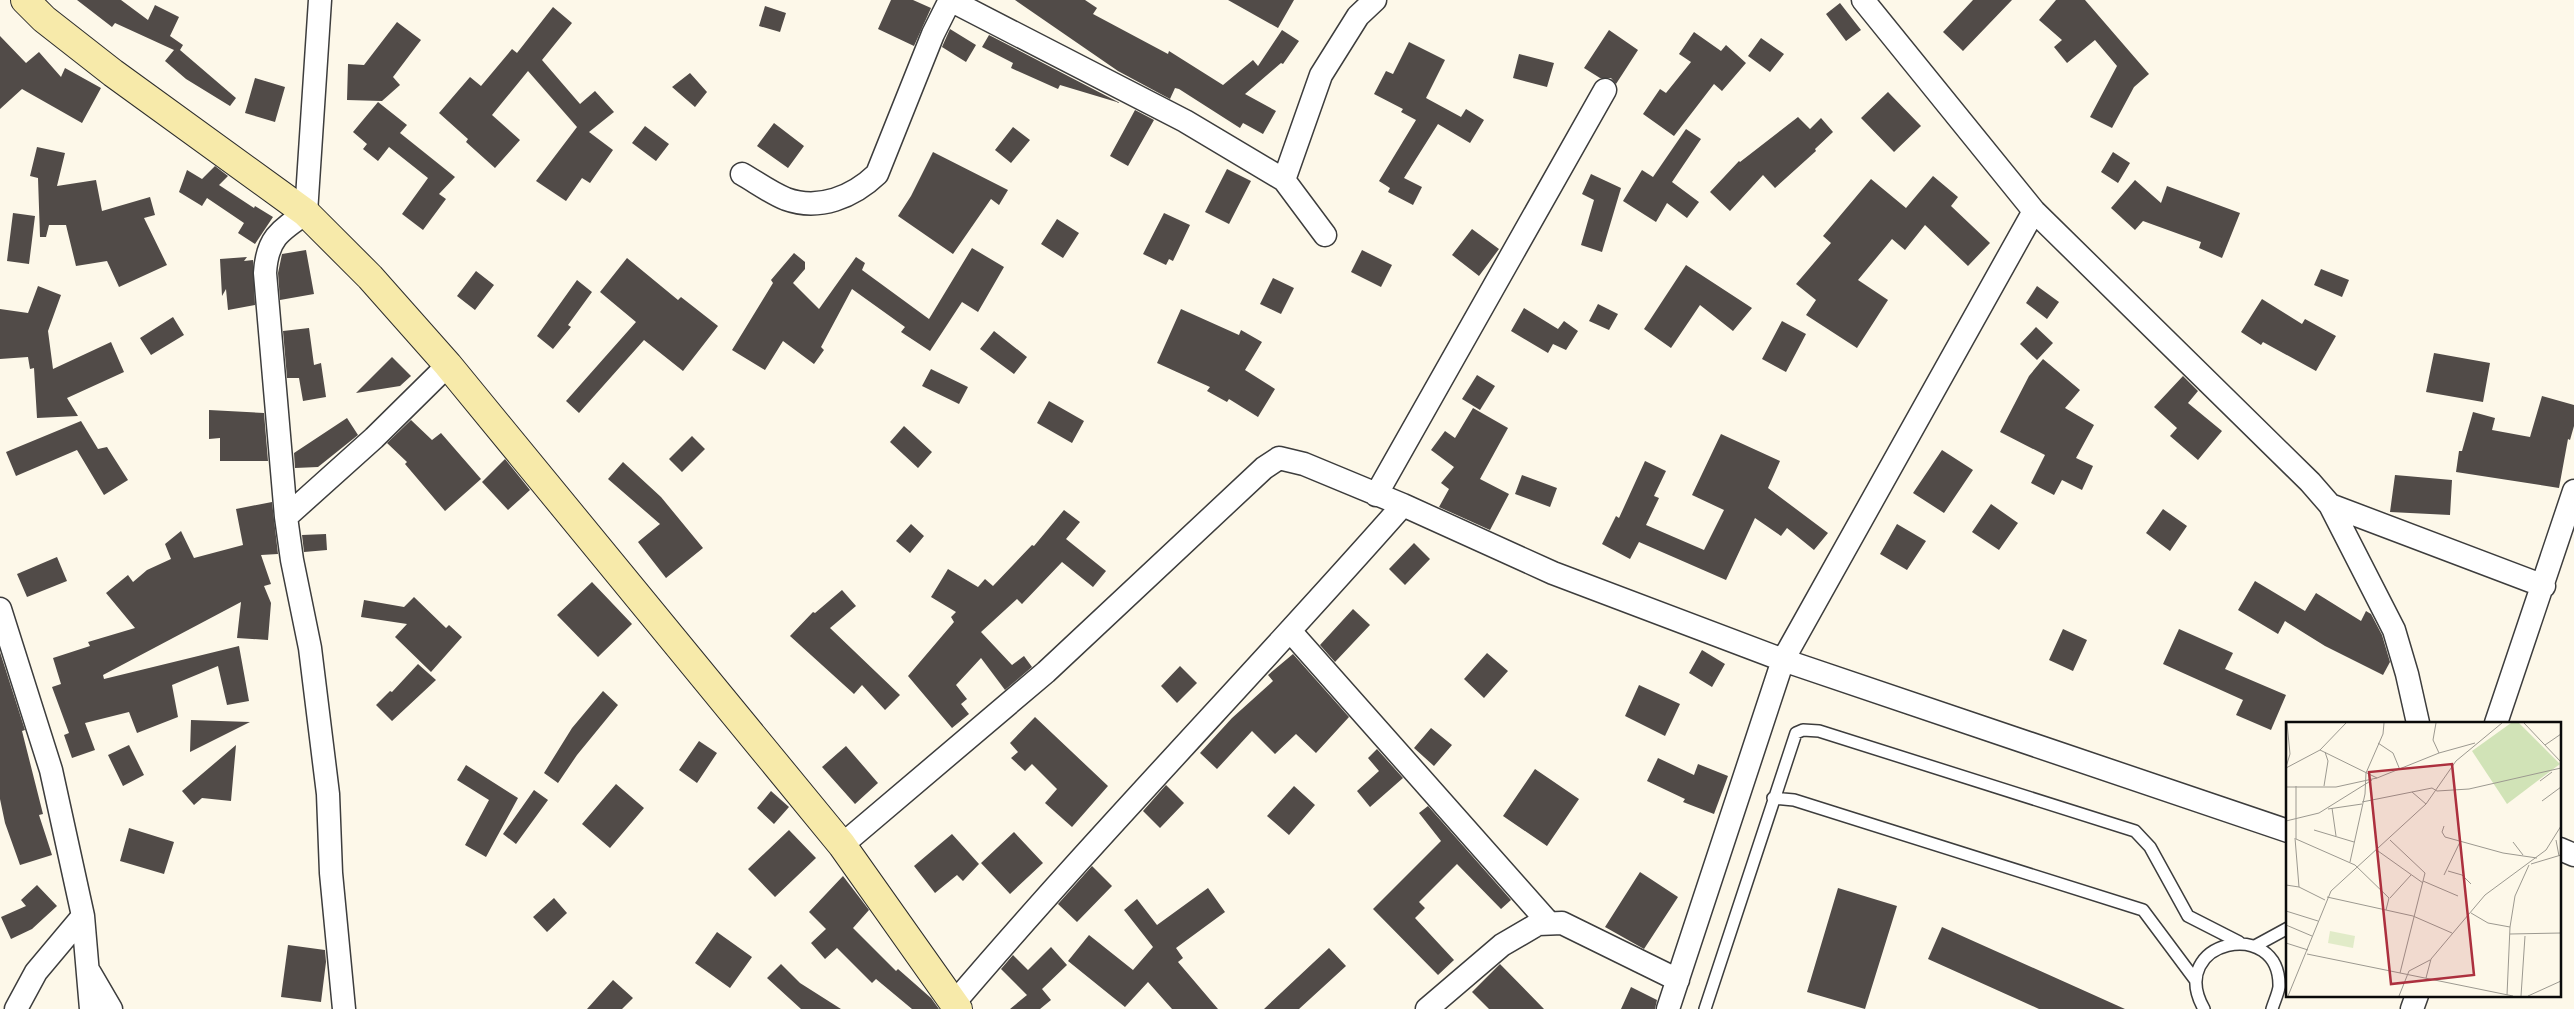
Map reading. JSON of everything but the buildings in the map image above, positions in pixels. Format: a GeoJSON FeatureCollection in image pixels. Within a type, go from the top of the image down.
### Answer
{"type":"FeatureCollection","features":[{"type":"Feature","properties":{"kind":"street"},"geometry":{"type":"LineString","coordinates":[[24,0],[44,19],[113,74],[306,213],[370,277],[448,365],[842,845],[956,1006],[1040,901],[1291,632],[1403,505]]}},
{"type":"Feature","properties":{"kind":"street"},"geometry":{"type":"LineString","coordinates":[[306,213],[320,0]]}},
{"type":"Feature","properties":{"kind":"street"},"geometry":{"type":"LineString","coordinates":[[742,174],[786,199],[814,205],[836,200],[864,187],[878,174],[933,34],[950,0],[1185,121],[1284,180],[1325,236]]}},
{"type":"Feature","properties":{"kind":"street"},"geometry":{"type":"LineString","coordinates":[[1284,180],[1322,75],[1358,16],[1374,0]]}},
{"type":"Feature","properties":{"kind":"street"},"geometry":{"type":"LineString","coordinates":[[1863,0],[2034,211],[2310,482],[2330,505],[2394,630],[2407,674],[2418,722]]}},
{"type":"Feature","properties":{"kind":"street"},"geometry":{"type":"LineString","coordinates":[[1376,494],[1605,90]]}},
{"type":"Feature","properties":{"kind":"street"},"geometry":{"type":"LineString","coordinates":[[1668,1009],[1783,660],[2034,211]]}},
{"type":"Feature","properties":{"kind":"street"},"geometry":{"type":"LineString","coordinates":[[306,213],[281,230],[273,239],[266,254],[265,273],[286,517],[292,560],[310,648],[328,794],[331,873],[344,1009]]}},
{"type":"Feature","properties":{"kind":"street"},"geometry":{"type":"LineString","coordinates":[[286,517],[374,438],[448,365]]}},
{"type":"Feature","properties":{"kind":"street"},"geometry":{"type":"LineString","coordinates":[[842,845],[1046,672],[1272,461],[1279,458],[1296,462],[1403,505],[1553,572],[1783,660],[2286,830]]}},
{"type":"Feature","properties":{"kind":"street"},"geometry":{"type":"LineString","coordinates":[[2496,722],[2544,586],[2574,491]]}},
{"type":"Feature","properties":{"kind":"street"},"geometry":{"type":"LineString","coordinates":[[2330,505],[2544,586]]}},
{"type":"Feature","properties":{"kind":"street"},"geometry":{"type":"LineString","coordinates":[[0,610],[5,639],[51,770],[83,916],[91,1009]]}},
{"type":"Feature","properties":{"kind":"street"},"geometry":{"type":"LineString","coordinates":[[1291,632],[1549,923]]}},
{"type":"Feature","properties":{"kind":"street"},"geometry":{"type":"LineString","coordinates":[[2562,850],[2574,855]]}},
{"type":"Feature","properties":{"kind":"street"},"geometry":{"type":"LineString","coordinates":[[16,1009],[36,972],[83,916]]}},
{"type":"Feature","properties":{"kind":"street"},"geometry":{"type":"LineString","coordinates":[[1427,1009],[1502,945],[1538,924],[1562,924],[1678,980]]}},
{"type":"Feature","properties":{"kind":"street"},"geometry":{"type":"LineString","coordinates":[[88,969],[111,1009]]}},
{"type":"Feature","properties":{"kind":"street"},"geometry":{"type":"LineString","coordinates":[[2412,1009],[2417,996]]}},
{"type":"Feature","properties":{"kind":"lane"},"geometry":{"type":"LineString","coordinates":[[1705,1009],[1796,733],[1803,730],[1819,731],[2135,831],[2150,847],[2188,916],[2239,942],[2255,946],[2268,956],[2283,985],[2272,1007]]}},
{"type":"Feature","properties":{"kind":"lane"},"geometry":{"type":"LineString","coordinates":[[1774,798],[1794,800],[2143,910],[2196,982]]}},
{"type":"Feature","properties":{"kind":"lane"},"geometry":{"type":"LineString","coordinates":[[2255,946],[2286,929]]}},
{"type":"Feature","properties":{"kind":"lane"},"geometry":{"type":"LineString","coordinates":[[2204,1009],[2198,998],[2196,982],[2200,966],[2210,953],[2224,945],[2239,942]]}}]}
